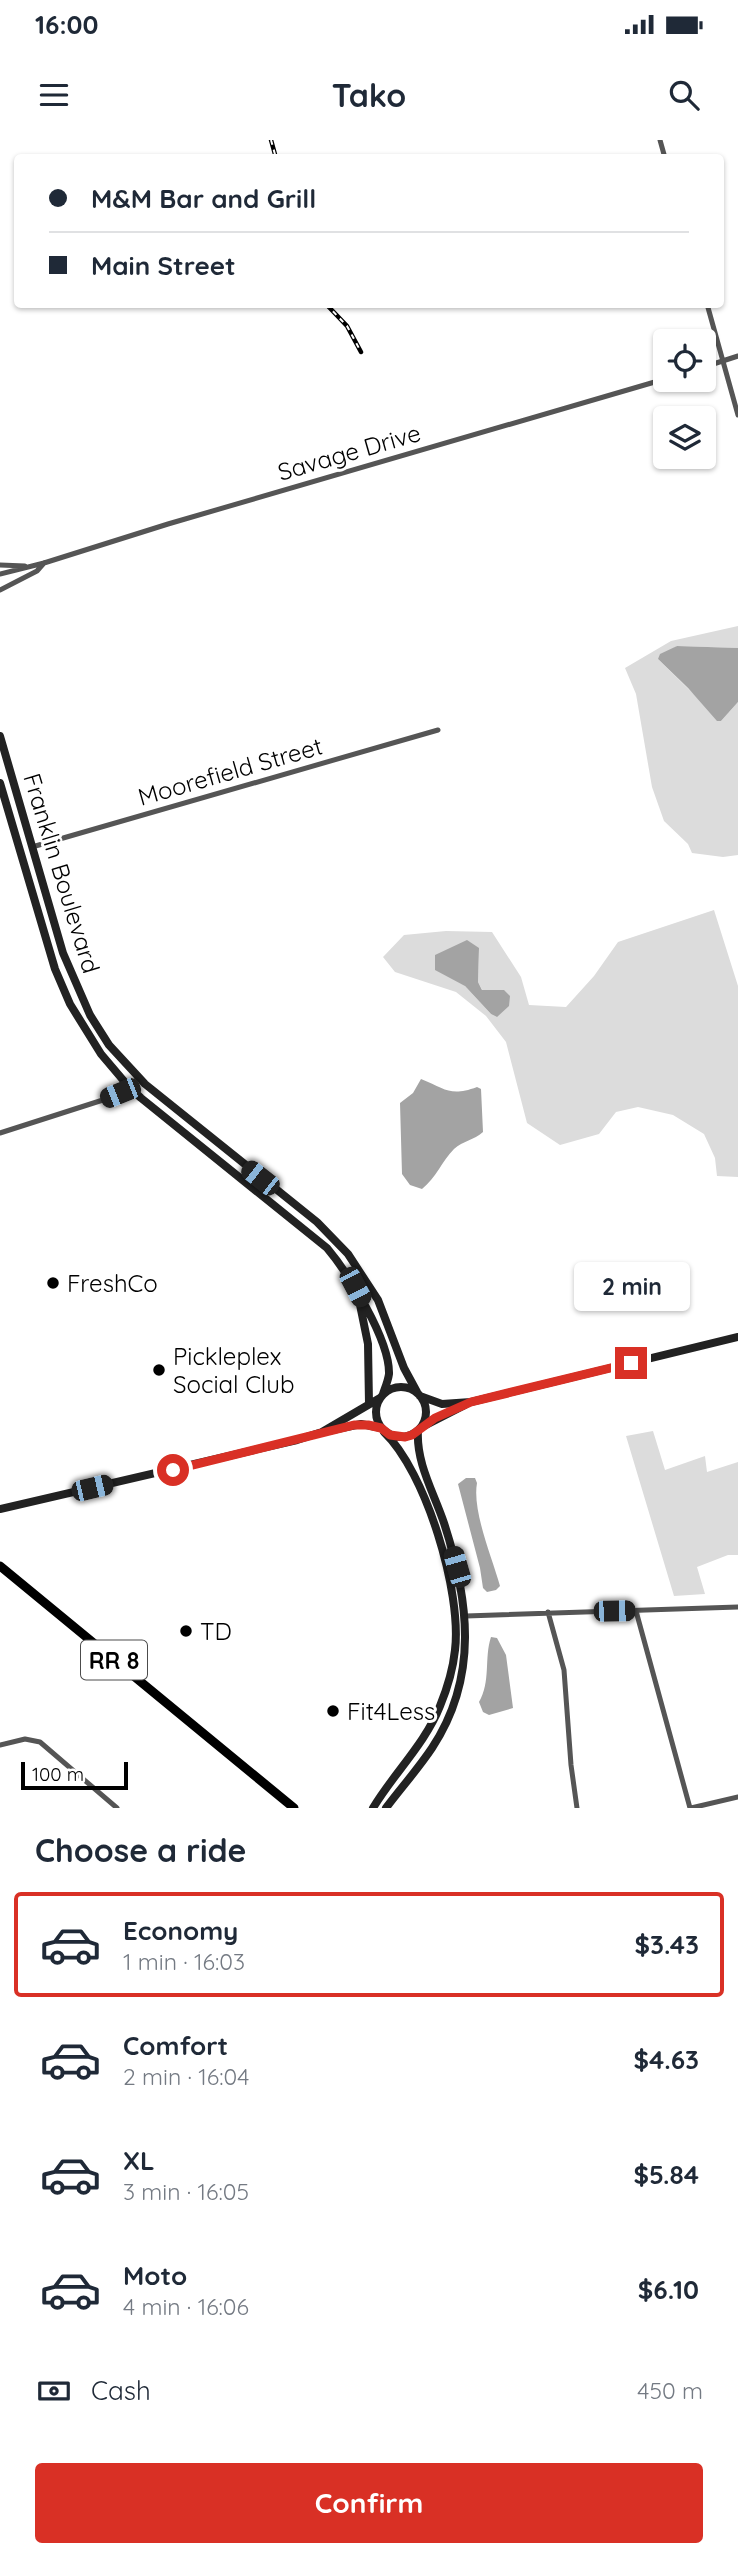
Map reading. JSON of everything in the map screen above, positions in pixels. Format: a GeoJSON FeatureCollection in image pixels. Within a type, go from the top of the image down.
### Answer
{"type":"FeatureCollection","features":[{"type":"Feature","properties":{"kind":"main road","name":"Franklin Boulevard"},"geometry":{"type":"LineString","coordinates":[[0,736],[73,980],[109,1045],[139,1078],[317,1222],[348,1254],[378,1300],[404,1368],[419,1394]]}},
{"type":"Feature","properties":{"kind":"main road","name":"Franklin Boulevard"},"geometry":{"type":"LineString","coordinates":[[0,783],[55,969],[84,1029],[100,1054],[129,1087],[327,1248],[355,1287],[370,1314],[388,1364],[387,1382],[381,1396]]}},
{"type":"Feature","properties":{"kind":"main road"},"geometry":{"type":"LineString","coordinates":[[355,1287],[368,1344],[369,1404]]}},
{"type":"Feature","properties":{"kind":"main road"},"geometry":{"type":"LineString","coordinates":[[322,1432],[400,1387],[442,1404],[471,1402],[738,1338]]}},
{"type":"Feature","properties":{"kind":"main road"},"geometry":{"type":"LineString","coordinates":[[386,1808],[432,1748],[448,1718],[463,1670],[466,1616],[452,1548],[419,1459],[419,1429],[426,1415],[426,1408],[419,1394]]}},
{"type":"Feature","properties":{"kind":"main road"},"geometry":{"type":"LineString","coordinates":[[373,1808],[430,1729],[444,1696],[455,1649],[452,1594],[429,1511],[409,1465],[393,1440],[382,1430],[375,1412],[381,1396]]}},
{"type":"Feature","properties":{"kind":"main road"},"geometry":{"type":"LineString","coordinates":[[0,1509],[269,1448],[322,1432],[361,1424],[390,1435],[405,1437],[471,1402]]}},
{"type":"Feature","properties":{"kind":"main road","name":"RR 8"},"geometry":{"type":"LineString","coordinates":[[0,1566],[294,1808]]}},
{"type":"Feature","properties":{"kind":"street"},"geometry":{"type":"LineString","coordinates":[[707,308],[738,415]]}},
{"type":"Feature","properties":{"kind":"street"},"geometry":{"type":"LineString","coordinates":[[716,363],[738,356]]}},
{"type":"Feature","properties":{"kind":"street","name":"Savage Drive"},"geometry":{"type":"LineString","coordinates":[[0,574],[653,382]]}},
{"type":"Feature","properties":{"kind":"street","name":"Savage Drive"},"geometry":{"type":"LineString","coordinates":[[0,590],[37,571],[44,563]]}},
{"type":"Feature","properties":{"kind":"street"},"geometry":{"type":"LineString","coordinates":[[0,565],[28,567]]}},
{"type":"Feature","properties":{"kind":"street","name":"Moorefield Street"},"geometry":{"type":"LineString","coordinates":[[32,847],[438,730]]}},
{"type":"Feature","properties":{"kind":"street"},"geometry":{"type":"LineString","coordinates":[[0,1133],[92,1104],[129,1087],[139,1078]]}},
{"type":"Feature","properties":{"kind":"street"},"geometry":{"type":"LineString","coordinates":[[466,1616],[738,1608]]}},
{"type":"Feature","properties":{"kind":"street"},"geometry":{"type":"LineString","coordinates":[[636,1611],[691,1808],[738,1797]]}},
{"type":"Feature","properties":{"kind":"street"},"geometry":{"type":"LineString","coordinates":[[548,1612],[564,1671],[571,1765],[578,1808]]}},
{"type":"Feature","properties":{"kind":"street"},"geometry":{"type":"LineString","coordinates":[[0,1745],[25,1739],[40,1742],[117,1808]]}},
{"type":"Feature","properties":{"kind":"shaded area"},"geometry":{"type":"Polygon","coordinates":[[[738,626],[738,648],[677,646],[658,659],[721,721],[738,702],[738,855],[723,857],[692,853],[688,844],[664,821],[652,787],[636,694],[625,668],[671,641],[738,626]]]}},
{"type":"Feature","properties":{"kind":"shaded area"},"geometry":{"type":"Polygon","coordinates":[[[677,646],[738,648],[738,702],[721,721],[717,721],[658,659],[660,654],[677,646]]]}},
{"type":"Feature","properties":{"kind":"shaded area"},"geometry":{"type":"Polygon","coordinates":[[[714,910],[738,986],[738,1177],[717,1176],[715,1158],[704,1134],[673,1115],[638,1107],[616,1112],[599,1134],[560,1145],[527,1123],[506,1042],[486,1016],[456,992],[395,972],[383,957],[404,935],[446,931],[492,932],[521,977],[529,1005],[566,1007],[594,976],[618,942],[714,910]],[[479,948],[465,986],[497,1017],[478,982],[479,948]]]}},
{"type":"Feature","properties":{"kind":"shaded area"},"geometry":{"type":"Polygon","coordinates":[[[467,940],[479,948],[478,982],[482,990],[504,990],[510,996],[509,1006],[497,1017],[465,986],[435,970],[435,955],[467,940]]]}},
{"type":"Feature","properties":{"kind":"shaded area"},"geometry":{"type":"Polygon","coordinates":[[[421,1079],[454,1092],[477,1087],[481,1089],[483,1132],[454,1149],[422,1189],[410,1185],[402,1174],[400,1103],[413,1093],[421,1079]]]}},
{"type":"Feature","properties":{"kind":"shaded area"},"geometry":{"type":"Polygon","coordinates":[[[653,1431],[665,1470],[705,1456],[707,1472],[738,1462],[738,1555],[728,1555],[697,1567],[705,1594],[674,1596],[626,1436],[653,1431]]]}},
{"type":"Feature","properties":{"kind":"shaded area"},"geometry":{"type":"Polygon","coordinates":[[[466,1478],[475,1478],[477,1483],[477,1507],[500,1586],[496,1590],[487,1592],[483,1588],[458,1484],[466,1478]]]}},
{"type":"Feature","properties":{"kind":"shaded area"},"geometry":{"type":"Polygon","coordinates":[[[491,1637],[497,1638],[506,1655],[513,1708],[489,1715],[483,1712],[479,1702],[485,1686],[491,1637]]]}},
{"type":"Feature","properties":{"kind":"railway"},"geometry":{"type":"LineString","coordinates":[[271,140],[275,154]]}},
{"type":"Feature","properties":{"kind":"railway"},"geometry":{"type":"LineString","coordinates":[[330,308],[347,326],[361,352]]}},
{"type":"Feature","properties":{"kind":"place","name":"FreshCo"},"geometry":{"type":"Point","coordinates":[53,1283]}},
{"type":"Feature","properties":{"kind":"place","name":"Pickleplex Social Club"},"geometry":{"type":"Point","coordinates":[159,1370]}},
{"type":"Feature","properties":{"kind":"place","name":"TD"},"geometry":{"type":"Point","coordinates":[186,1631]}},
{"type":"Feature","properties":{"kind":"place","name":"Fit4Less"},"geometry":{"type":"Point","coordinates":[333,1711]}},
{"type":"Feature","properties":{"kind":"route"},"geometry":{"type":"LineString","coordinates":[[173,1470],[361,1424],[381,1428],[390,1435],[405,1437],[435,1418],[471,1402],[631,1363]]}}]}
